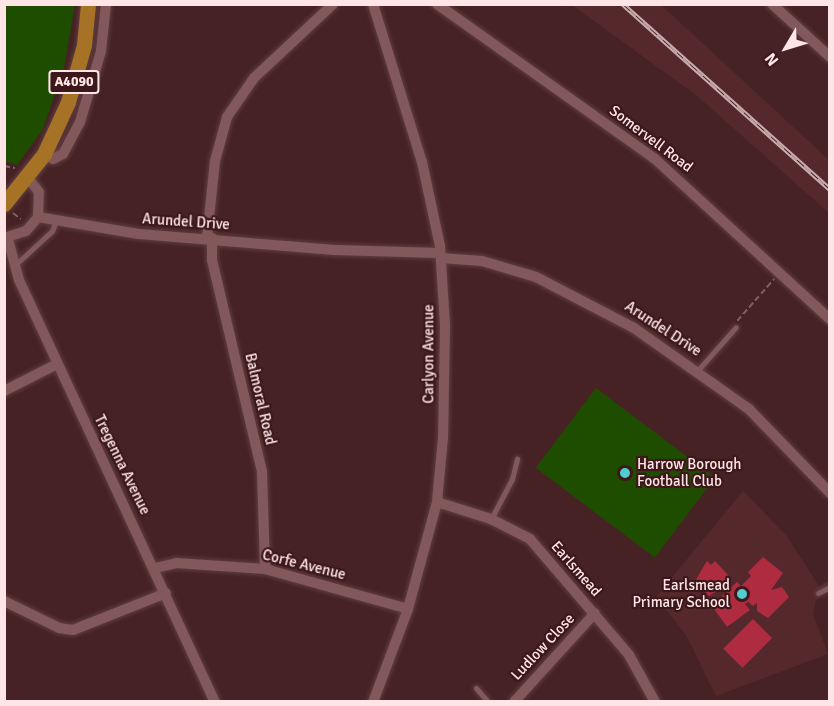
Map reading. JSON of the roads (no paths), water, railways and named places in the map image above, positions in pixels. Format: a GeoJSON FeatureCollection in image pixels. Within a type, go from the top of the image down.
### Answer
{"type":"FeatureCollection","features":[{"type":"Feature","properties":{"kind":"main road","name":"A4090"},"geometry":{"type":"LineString","coordinates":[[7,206],[44,154],[68,102],[84,45],[88,4]]}},
{"type":"Feature","properties":{"kind":"street"},"geometry":{"type":"LineString","coordinates":[[44,154],[53,159],[63,154],[80,122],[101,51],[106,4]]}},
{"type":"Feature","properties":{"kind":"street","name":"Balmoral Road"},"geometry":{"type":"LineString","coordinates":[[265,569],[262,472],[209,238],[215,161],[227,117],[254,78],[333,4]]}},
{"type":"Feature","properties":{"kind":"street","name":"Carlyon Avenue"},"geometry":{"type":"LineString","coordinates":[[373,4],[406,102],[441,256],[445,337],[437,502],[408,609],[373,702]]}},
{"type":"Feature","properties":{"kind":"street","name":"Somervell Road"},"geometry":{"type":"LineString","coordinates":[[437,4],[654,158],[830,319]]}},
{"type":"Feature","properties":{"kind":"street"},"geometry":{"type":"LineString","coordinates":[[772,4],[830,57]]}},
{"type":"Feature","properties":{"kind":"street"},"geometry":{"type":"LineString","coordinates":[[6,238],[30,228],[38,217],[39,192],[28,178]]}},
{"type":"Feature","properties":{"kind":"street","name":"Arundel Drive"},"geometry":{"type":"LineString","coordinates":[[38,217],[119,232],[441,256],[492,263],[555,284],[596,305],[698,370],[764,422],[830,493]]}},
{"type":"Feature","properties":{"kind":"street","name":"Tregenna Avenue"},"geometry":{"type":"LineString","coordinates":[[6,238],[14,265],[57,364],[155,568],[215,702]]}},
{"type":"Feature","properties":{"kind":"street"},"geometry":{"type":"LineString","coordinates":[[4,391],[57,364]]}},
{"type":"Feature","properties":{"kind":"street","name":"Earlsmead"},"geometry":{"type":"LineString","coordinates":[[437,502],[491,519],[530,539],[629,655],[655,702]]}},
{"type":"Feature","properties":{"kind":"street","name":"Corfe Avenue"},"geometry":{"type":"LineString","coordinates":[[155,568],[176,563],[265,569],[408,609]]}},
{"type":"Feature","properties":{"kind":"street"},"geometry":{"type":"LineString","coordinates":[[4,601],[59,628],[73,630],[166,593]]}},
{"type":"Feature","properties":{"kind":"street","name":"Ludlow Close"},"geometry":{"type":"LineString","coordinates":[[514,702],[595,614]]}},
{"type":"Feature","properties":{"kind":"lane"},"geometry":{"type":"LineString","coordinates":[[14,265],[52,231],[56,221]]}},
{"type":"Feature","properties":{"kind":"lane"},"geometry":{"type":"LineString","coordinates":[[698,370],[736,327]]}},
{"type":"Feature","properties":{"kind":"lane"},"geometry":{"type":"LineString","coordinates":[[491,519],[512,479],[517,459]]}},
{"type":"Feature","properties":{"kind":"lane"},"geometry":{"type":"LineString","coordinates":[[818,593],[830,586]]}},
{"type":"Feature","properties":{"kind":"lane"},"geometry":{"type":"LineString","coordinates":[[476,688],[488,702]]}},
{"type":"Feature","properties":{"kind":"railway"},"geometry":{"type":"LineString","coordinates":[[623,4],[830,189]]}},
{"type":"Feature","properties":{"kind":"place","name":"Harrow Borough Football Club"},"geometry":{"type":"Point","coordinates":[625,473]}},
{"type":"Feature","properties":{"kind":"place","name":"Earlsmead Primary School"},"geometry":{"type":"Point","coordinates":[742,594]}}]}
